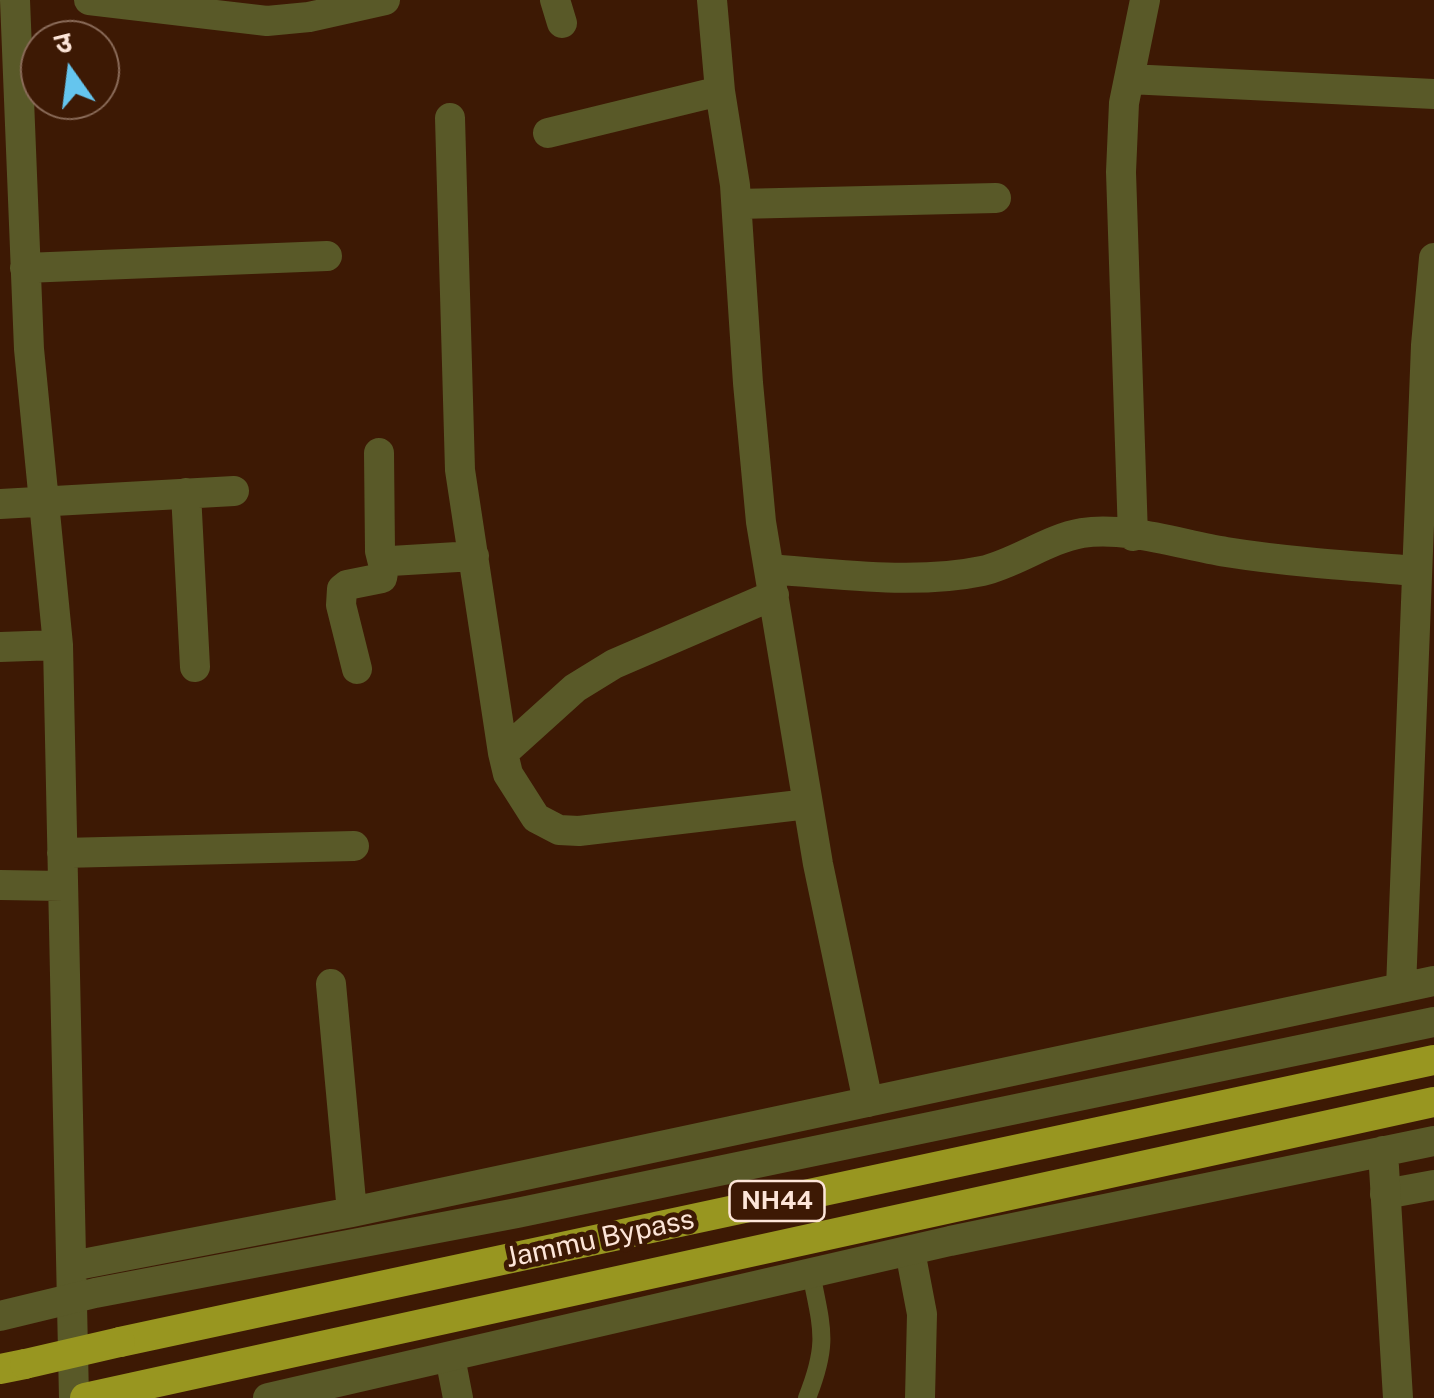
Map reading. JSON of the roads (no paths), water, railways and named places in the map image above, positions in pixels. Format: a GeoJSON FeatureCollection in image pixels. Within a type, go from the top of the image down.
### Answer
{"type":"FeatureCollection","features":[{"type":"Feature","properties":{"kind":"highway","name":"Jammu Bypass"},"geometry":{"type":"LineString","coordinates":[[13,1366],[1434,1060]]}},
{"type":"Feature","properties":{"kind":"highway","name":"Jammu Bypass"},"geometry":{"type":"LineString","coordinates":[[85,1398],[1434,1102]]}},
{"type":"Feature","properties":{"kind":"street"},"geometry":{"type":"LineString","coordinates":[[14,0],[25,268],[58,645],[74,1398]]}},
{"type":"Feature","properties":{"kind":"street"},"geometry":{"type":"LineString","coordinates":[[89,0],[267,21],[298,10],[384,0]]}},
{"type":"Feature","properties":{"kind":"street"},"geometry":{"type":"LineString","coordinates":[[712,0],[736,204],[761,522],[808,804],[868,1102]]}},
{"type":"Feature","properties":{"kind":"street"},"geometry":{"type":"LineString","coordinates":[[1133,536],[1121,172],[1124,102],[1145,0]]}},
{"type":"Feature","properties":{"kind":"street"},"geometry":{"type":"LineString","coordinates":[[1130,79],[1434,94]]}},
{"type":"Feature","properties":{"kind":"street"},"geometry":{"type":"LineString","coordinates":[[548,133],[720,91]]}},
{"type":"Feature","properties":{"kind":"street"},"geometry":{"type":"LineString","coordinates":[[450,118],[460,470],[502,753],[522,801],[545,825],[579,831],[808,804]]}},
{"type":"Feature","properties":{"kind":"street"},"geometry":{"type":"LineString","coordinates":[[736,204],[996,198]]}},
{"type":"Feature","properties":{"kind":"street"},"geometry":{"type":"LineString","coordinates":[[25,268],[327,256]]}},
{"type":"Feature","properties":{"kind":"street"},"geometry":{"type":"LineString","coordinates":[[1401,988],[1416,571],[1426,537],[1426,345],[1434,258]]}},
{"type":"Feature","properties":{"kind":"street"},"geometry":{"type":"LineString","coordinates":[[357,669],[340,596],[347,585],[382,578],[379,453]]}},
{"type":"Feature","properties":{"kind":"street"},"geometry":{"type":"LineString","coordinates":[[0,504],[234,491]]}},
{"type":"Feature","properties":{"kind":"street"},"geometry":{"type":"LineString","coordinates":[[186,493],[194,667]]}},
{"type":"Feature","properties":{"kind":"street"},"geometry":{"type":"LineString","coordinates":[[502,753],[561,700],[614,664],[772,582],[960,575],[998,567],[1082,533],[1133,536],[1284,560],[1416,571]]}},
{"type":"Feature","properties":{"kind":"street"},"geometry":{"type":"LineString","coordinates":[[384,568],[397,560],[474,556]]}},
{"type":"Feature","properties":{"kind":"street"},"geometry":{"type":"LineString","coordinates":[[0,647],[58,645]]}},
{"type":"Feature","properties":{"kind":"street"},"geometry":{"type":"LineString","coordinates":[[62,853],[354,846]]}},
{"type":"Feature","properties":{"kind":"street"},"geometry":{"type":"LineString","coordinates":[[0,885],[63,886]]}},
{"type":"Feature","properties":{"kind":"street"},"geometry":{"type":"LineString","coordinates":[[72,1266],[352,1212],[1434,981]]}},
{"type":"Feature","properties":{"kind":"street"},"geometry":{"type":"LineString","coordinates":[[331,984],[352,1212]]}},
{"type":"Feature","properties":{"kind":"street"},"geometry":{"type":"LineString","coordinates":[[0,1316],[1434,1022]]}},
{"type":"Feature","properties":{"kind":"street"},"geometry":{"type":"LineString","coordinates":[[268,1398],[910,1251],[1434,1141]]}},
{"type":"Feature","properties":{"kind":"street"},"geometry":{"type":"LineString","coordinates":[[1383,1151],[1398,1398]]}},
{"type":"Feature","properties":{"kind":"street"},"geometry":{"type":"LineString","coordinates":[[1386,1194],[1434,1184]]}},
{"type":"Feature","properties":{"kind":"street"},"geometry":{"type":"LineString","coordinates":[[910,1251],[922,1314],[920,1398]]}},
{"type":"Feature","properties":{"kind":"street"},"geometry":{"type":"LineString","coordinates":[[450,1357],[458,1398]]}},
{"type":"Feature","properties":{"kind":"lane"},"geometry":{"type":"LineString","coordinates":[[807,1398],[823,1352],[811,1274]]}}]}
